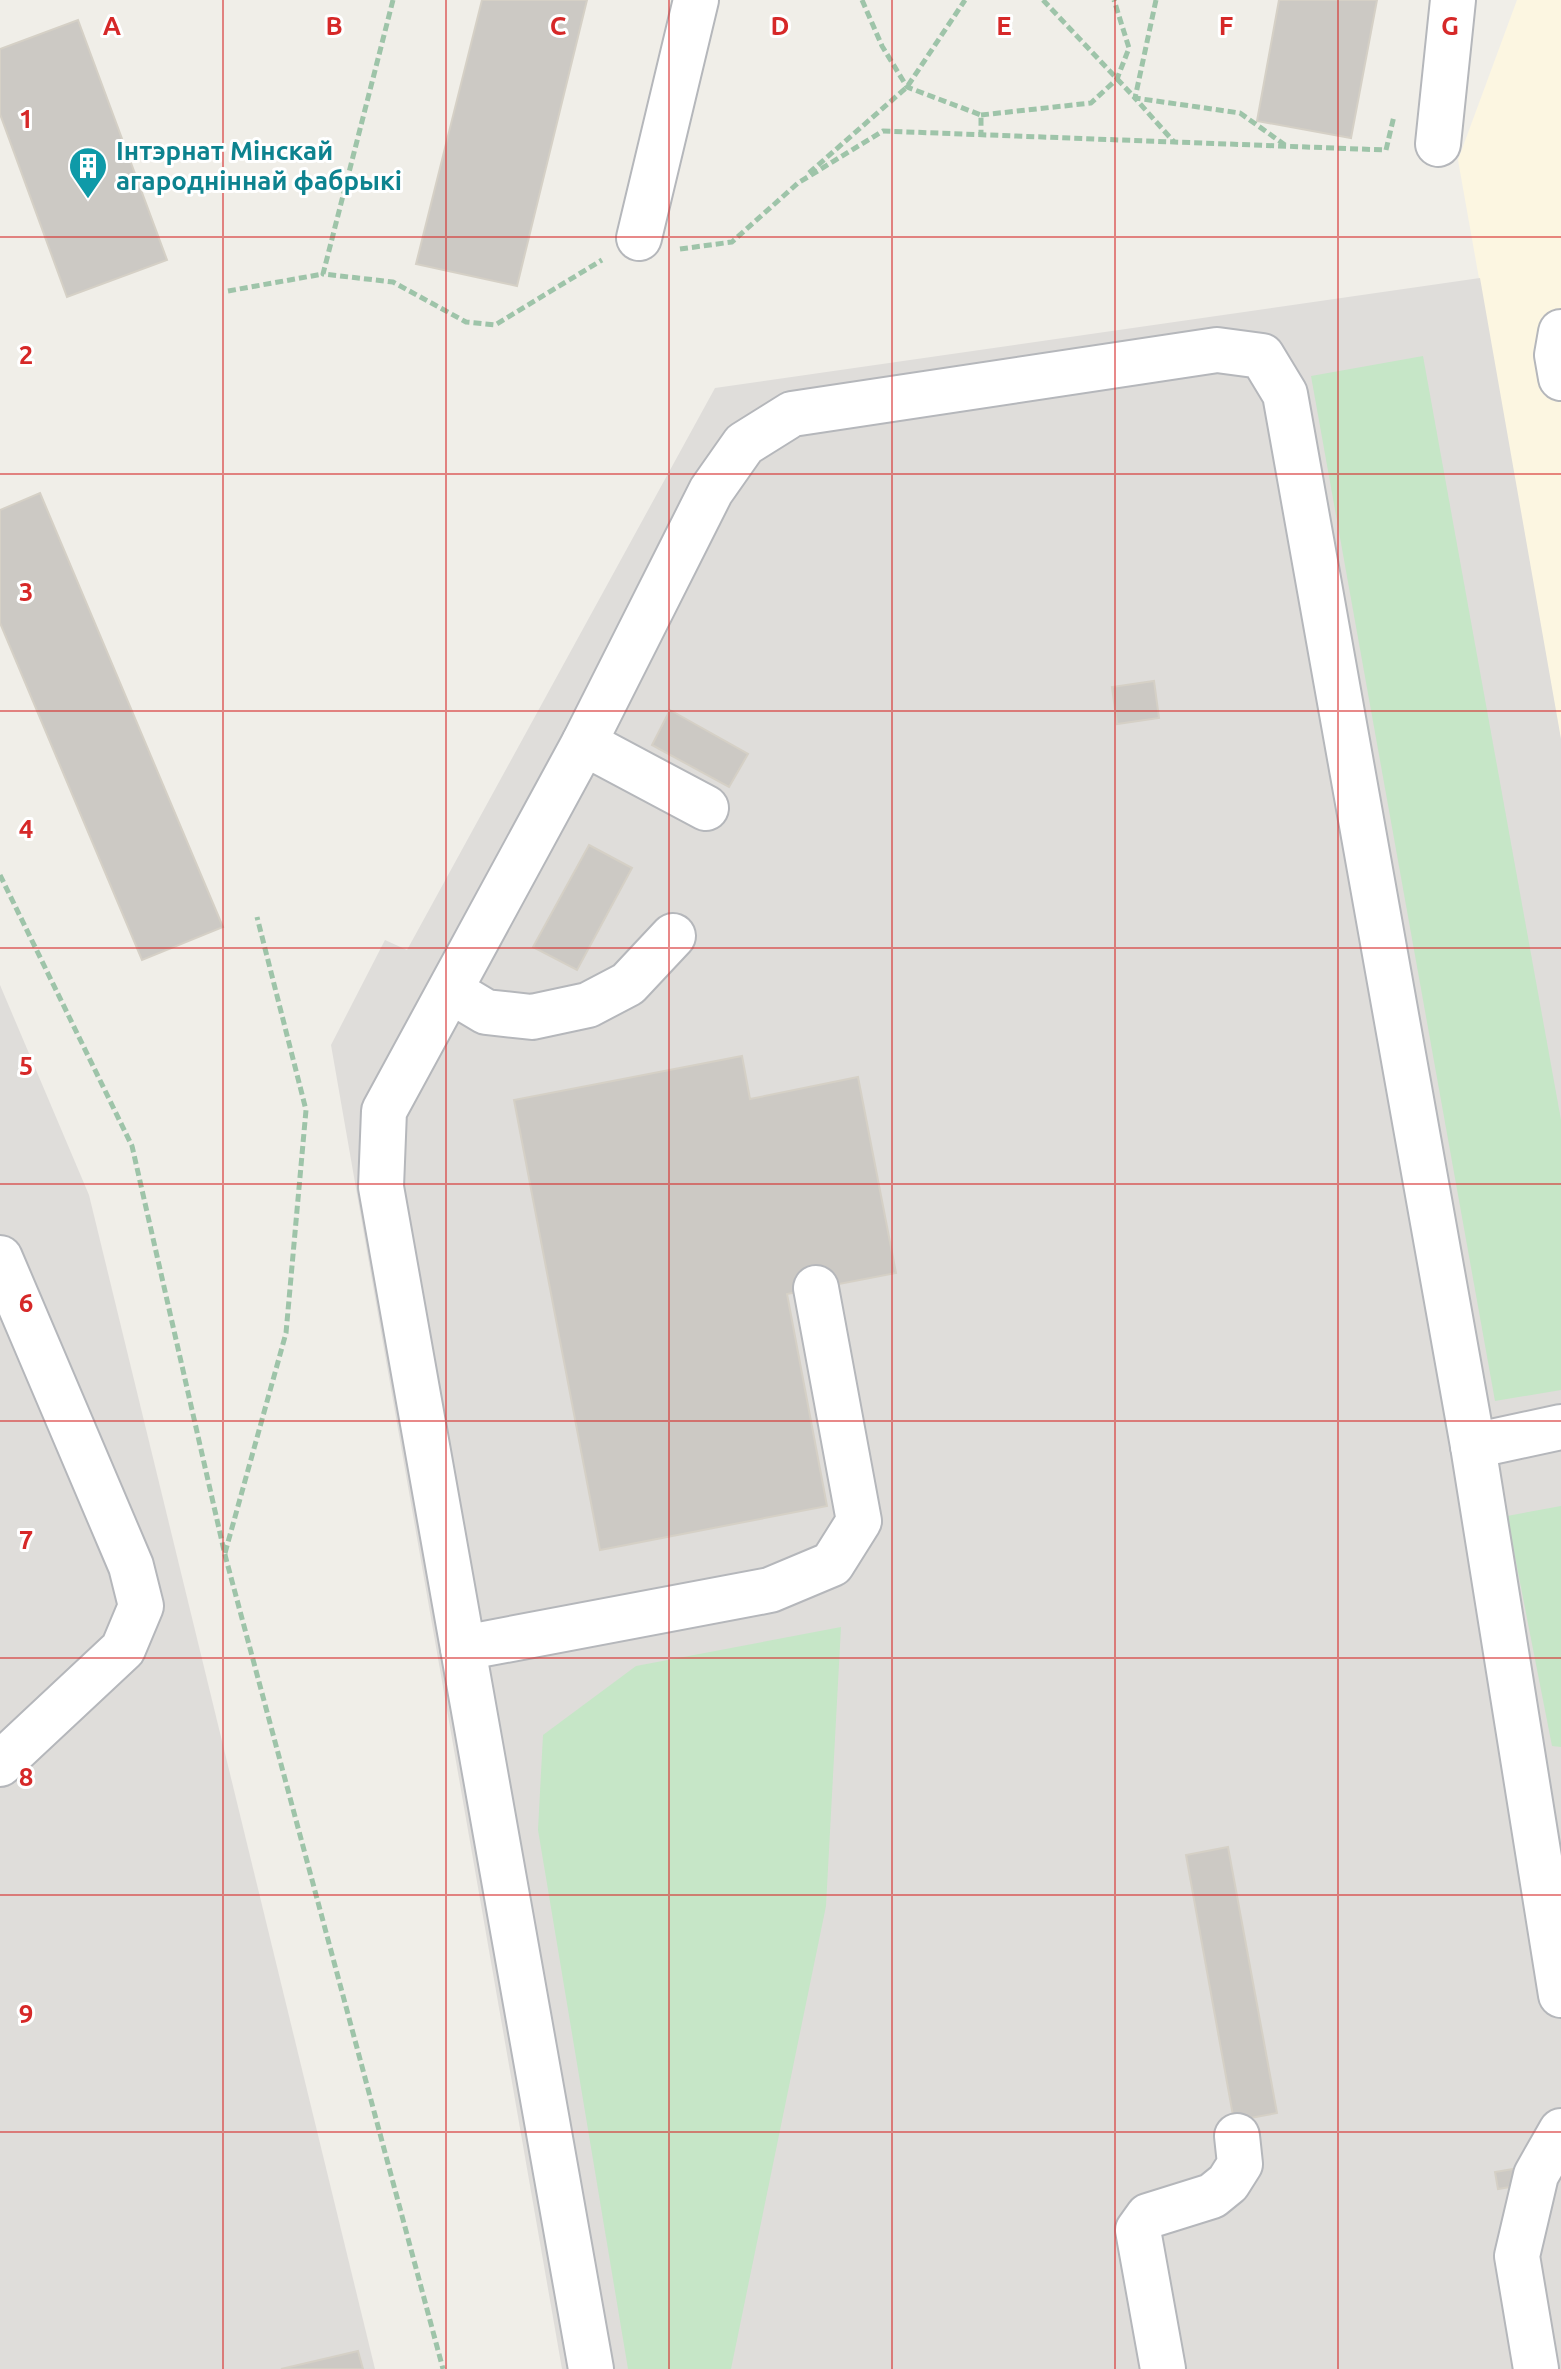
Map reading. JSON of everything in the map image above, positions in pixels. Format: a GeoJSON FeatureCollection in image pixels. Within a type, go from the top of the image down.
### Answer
{"type":"FeatureCollection","features":[{"type":"Feature","properties":{"kind":"lane"},"geometry":{"type":"LineString","coordinates":[[639,238],[696,0]]}},
{"type":"Feature","properties":{"kind":"lane"},"geometry":{"type":"LineString","coordinates":[[1438,144],[1453,0]]}},
{"type":"Feature","properties":{"kind":"lane"},"geometry":{"type":"LineString","coordinates":[[1561,332],[1557,355],[1561,378]]}},
{"type":"Feature","properties":{"kind":"lane"},"geometry":{"type":"LineString","coordinates":[[591,2369],[381,1187],[384,1111],[584,743],[711,491],[744,444],[792,414],[1217,350],[1262,356],[1285,394],[1473,1446],[1545,1798],[1561,1995]]}},
{"type":"Feature","properties":{"kind":"lane"},"geometry":{"type":"LineString","coordinates":[[584,743],[706,808]]}},
{"type":"Feature","properties":{"kind":"lane"},"geometry":{"type":"LineString","coordinates":[[451,991],[486,1012],[532,1017],[588,1005],[628,984],[673,936]]}},
{"type":"Feature","properties":{"kind":"lane"},"geometry":{"type":"LineString","coordinates":[[0,1258],[131,1566],[141,1606],[123,1649],[0,1764]]}},
{"type":"Feature","properties":{"kind":"lane"},"geometry":{"type":"LineString","coordinates":[[463,1648],[770,1590],[832,1564],[859,1521],[816,1288]]}},
{"type":"Feature","properties":{"kind":"lane"},"geometry":{"type":"LineString","coordinates":[[1473,1446],[1561,1427]]}},
{"type":"Feature","properties":{"kind":"lane"},"geometry":{"type":"LineString","coordinates":[[1536,2369],[1517,2256],[1536,2175],[1561,2131]]}},
{"type":"Feature","properties":{"kind":"lane"},"geometry":{"type":"LineString","coordinates":[[1163,2369],[1138,2230],[1148,2216],[1212,2196],[1228,2183],[1240,2164],[1237,2136]]}},
{"type":"Feature","properties":{"kind":"path"},"geometry":{"type":"LineString","coordinates":[[323,274],[393,0]]}},
{"type":"Feature","properties":{"kind":"path"},"geometry":{"type":"LineString","coordinates":[[862,0],[882,46],[907,87],[981,115],[1091,103],[1117,79],[1129,48],[1114,0]]}},
{"type":"Feature","properties":{"kind":"path"},"geometry":{"type":"LineString","coordinates":[[228,291],[323,274],[393,282],[466,322],[495,325],[639,238],[681,250],[732,242],[907,87],[965,0]]}},
{"type":"Feature","properties":{"kind":"path"},"geometry":{"type":"LineString","coordinates":[[1043,0],[1174,142]]}},
{"type":"Feature","properties":{"kind":"path"},"geometry":{"type":"LineString","coordinates":[[1135,98],[1156,0]]}},
{"type":"Feature","properties":{"kind":"path"},"geometry":{"type":"LineString","coordinates":[[1135,98],[1240,113],[1286,146]]}},
{"type":"Feature","properties":{"kind":"path"},"geometry":{"type":"LineString","coordinates":[[798,183],[883,131],[1386,150],[1397,106]]}},
{"type":"Feature","properties":{"kind":"path"},"geometry":{"type":"LineString","coordinates":[[981,115],[981,135]]}},
{"type":"Feature","properties":{"kind":"path"},"geometry":{"type":"LineString","coordinates":[[0,875],[132,1146],[225,1555],[443,2369]]}},
{"type":"Feature","properties":{"kind":"path"},"geometry":{"type":"LineString","coordinates":[[225,1555],[286,1333],[306,1110],[257,917]]}},
{"type":"Feature","properties":{"kind":"shaded area"},"geometry":{"type":"Polygon","coordinates":[[[1517,0],[1561,0],[1561,741],[1458,160],[1517,0]]]}},
{"type":"Feature","properties":{"kind":"shaded area"},"geometry":{"type":"Polygon","coordinates":[[[1480,278],[1561,739],[1561,2369],[562,2369],[331,1045],[385,940],[407,950],[715,388],[1480,278]]]}},
{"type":"Feature","properties":{"kind":"shaded area"},"geometry":{"type":"Polygon","coordinates":[[[0,985],[89,1195],[375,2369],[0,2369],[0,985]]]}},
{"type":"Feature","properties":{"kind":"green space"},"geometry":{"type":"Polygon","coordinates":[[[1423,356],[1561,1120],[1561,1390],[1495,1401],[1311,376],[1423,356]]]}},
{"type":"Feature","properties":{"kind":"green space"},"geometry":{"type":"Polygon","coordinates":[[[1561,1506],[1561,1747],[1552,1746],[1507,1516],[1561,1506]]]}},
{"type":"Feature","properties":{"kind":"green space"},"geometry":{"type":"Polygon","coordinates":[[[841,1627],[826,1906],[731,2369],[628,2369],[538,1830],[543,1735],[636,1666],[841,1627]]]}},
{"type":"Feature","properties":{"kind":"building"},"geometry":{"type":"Polygon","coordinates":[[[482,0],[587,0],[517,286],[416,264],[482,0]]]}},
{"type":"Feature","properties":{"kind":"building"},"geometry":{"type":"Polygon","coordinates":[[[1279,0],[1377,0],[1351,138],[1257,121],[1279,0]]]}},
{"type":"Feature","properties":{"kind":"building","name":"Інтэрнат Мінскай агародніннай фабрыкі"},"geometry":{"type":"Polygon","coordinates":[[[78,20],[167,260],[67,297],[0,114],[0,49],[78,20]]]}},
{"type":"Feature","properties":{"kind":"building"},"geometry":{"type":"Polygon","coordinates":[[[40,493],[223,927],[142,960],[0,623],[0,510],[40,493]]]}},
{"type":"Feature","properties":{"kind":"building"},"geometry":{"type":"Polygon","coordinates":[[[1154,681],[1159,718],[1117,724],[1112,687],[1154,681]]]}},
{"type":"Feature","properties":{"kind":"building"},"geometry":{"type":"Polygon","coordinates":[[[670,710],[748,754],[729,787],[652,745],[670,710]]]}},
{"type":"Feature","properties":{"kind":"building"},"geometry":{"type":"Polygon","coordinates":[[[589,845],[632,868],[577,970],[533,947],[589,845]]]}},
{"type":"Feature","properties":{"kind":"building"},"geometry":{"type":"Polygon","coordinates":[[[742,1056],[750,1099],[858,1077],[896,1273],[787,1294],[827,1506],[600,1550],[514,1100],[742,1056]]]}},
{"type":"Feature","properties":{"kind":"building"},"geometry":{"type":"Polygon","coordinates":[[[1228,1847],[1277,2113],[1234,2121],[1186,1855],[1228,1847]]]}},
{"type":"Feature","properties":{"kind":"building"},"geometry":{"type":"Polygon","coordinates":[[[1519,2168],[1522,2185],[1498,2189],[1495,2172],[1519,2168]]]}},
{"type":"Feature","properties":{"kind":"building"},"geometry":{"type":"Polygon","coordinates":[[[358,2351],[363,2369],[281,2369],[358,2351]]]}},
{"type":"Feature","properties":{"kind":"place","name":"Інтэрнат Мінскай агародніннай фабрыкі"},"geometry":{"type":"Point","coordinates":[88,200]}}]}
